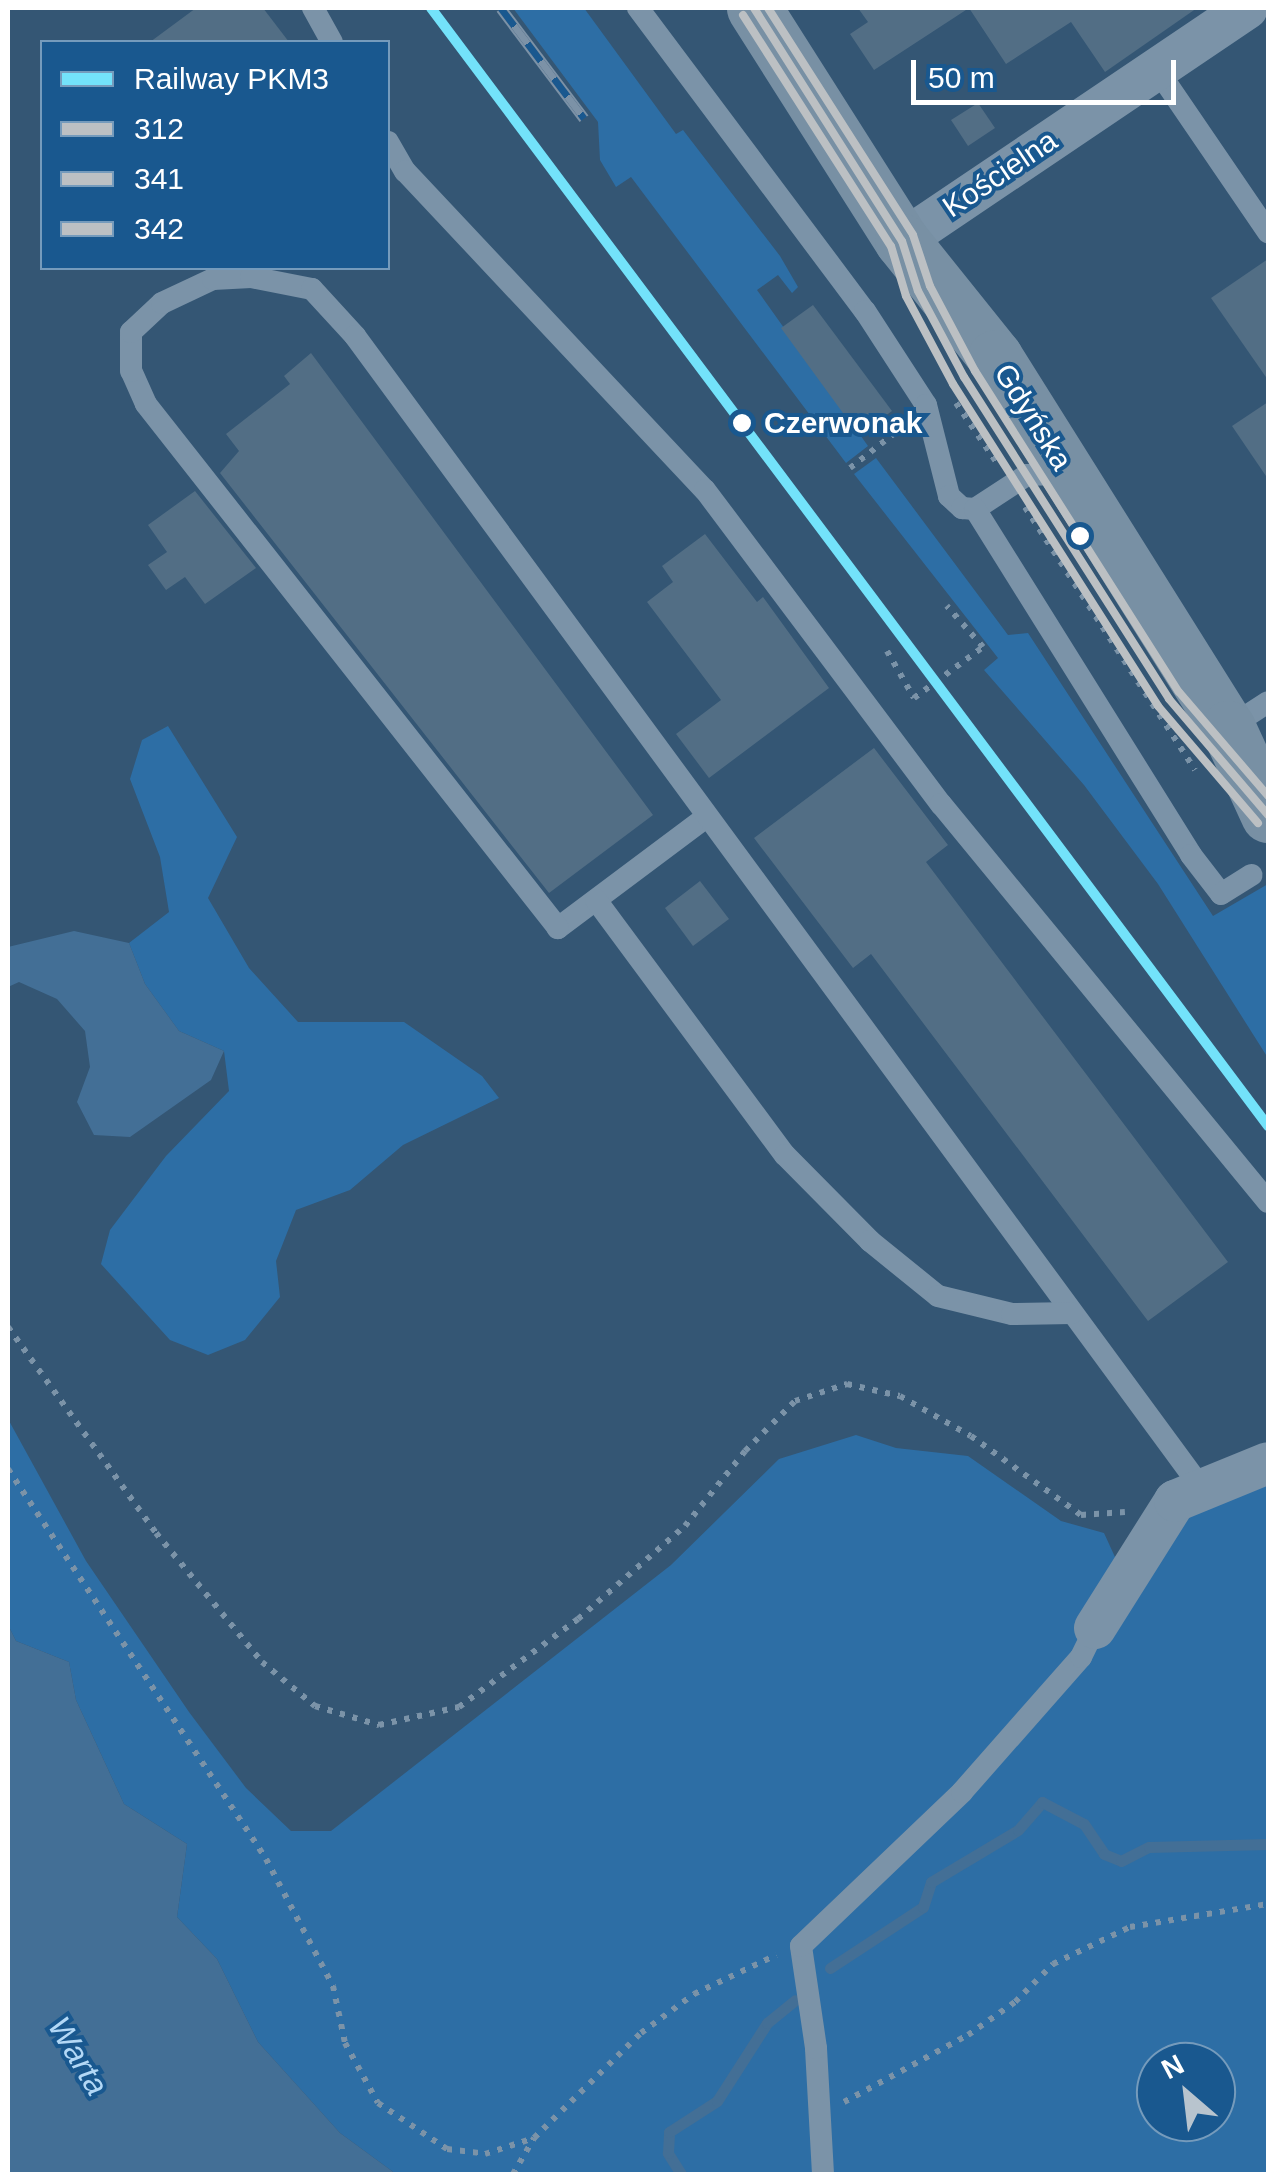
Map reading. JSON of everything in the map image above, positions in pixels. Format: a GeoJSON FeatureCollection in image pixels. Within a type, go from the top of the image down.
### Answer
{"type":"FeatureCollection","features":[{"type":"Feature","properties":{"kind":"main road","name":"Gdyńska"},"geometry":{"type":"LineString","coordinates":[[754,8],[902,240],[995,357],[1036,478]]}},
{"type":"Feature","properties":{"kind":"main road","name":"Gdyńska"},"geometry":{"type":"LineString","coordinates":[[902,240],[945,391],[1036,478],[1227,739],[1268,814]]}},
{"type":"Feature","properties":{"kind":"street","name":"Kościelna"},"geometry":{"type":"LineString","coordinates":[[902,240],[1247,8]]}},
{"type":"Feature","properties":{"kind":"street"},"geometry":{"type":"LineString","coordinates":[[1096,1628],[1188,1494],[1268,1463]]}},
{"type":"Feature","properties":{"kind":"lane"},"geometry":{"type":"LineString","coordinates":[[313,8],[331,40]]}},
{"type":"Feature","properties":{"kind":"lane"},"geometry":{"type":"LineString","coordinates":[[638,8],[865,311],[945,391],[949,496],[962,508],[975,509],[1036,478]]}},
{"type":"Feature","properties":{"kind":"lane"},"geometry":{"type":"LineString","coordinates":[[1156,68],[1268,232]]}},
{"type":"Feature","properties":{"kind":"lane"},"geometry":{"type":"LineString","coordinates":[[390,145],[431,199],[704,490],[941,804],[1268,1202]]}},
{"type":"Feature","properties":{"kind":"lane"},"geometry":{"type":"LineString","coordinates":[[705,818],[558,928],[536,908],[146,404],[131,371],[131,332],[162,302],[213,279],[251,277],[312,289],[356,336],[705,818],[1072,1313],[1188,1494]]}},
{"type":"Feature","properties":{"kind":"lane"},"geometry":{"type":"LineString","coordinates":[[975,509],[1191,854],[1221,894],[1251,875]]}},
{"type":"Feature","properties":{"kind":"lane"},"geometry":{"type":"LineString","coordinates":[[596,900],[785,1155],[870,1241],[938,1296],[1012,1314],[1072,1313]]}},
{"type":"Feature","properties":{"kind":"lane"},"geometry":{"type":"LineString","coordinates":[[823,2174],[816,2116],[816,2048],[801,1946],[962,1792],[1081,1657],[1096,1628]]}},
{"type":"Feature","properties":{"kind":"path"},"geometry":{"type":"LineString","coordinates":[[850,468],[946,388],[1036,478],[1227,739]]}},
{"type":"Feature","properties":{"kind":"path"},"geometry":{"type":"LineString","coordinates":[[887,651],[914,698],[983,647],[947,606]]}},
{"type":"Feature","properties":{"kind":"path"},"geometry":{"type":"LineString","coordinates":[[8,1327],[156,1533],[262,1662],[315,1706],[379,1725],[459,1706],[578,1619],[686,1526],[744,1451],[796,1402],[846,1384],[900,1396],[971,1436],[1082,1515],[1188,1494]]}},
{"type":"Feature","properties":{"kind":"path"},"geometry":{"type":"LineString","coordinates":[[8,1469],[266,1859],[333,1986],[345,2043],[378,2103],[447,2149],[485,2154],[534,2138]]}},
{"type":"Feature","properties":{"kind":"path"},"geometry":{"type":"LineString","coordinates":[[816,2116],[910,2070],[1015,2002],[1054,1964],[1115,1935],[1268,1904]]}},
{"type":"Feature","properties":{"kind":"path"},"geometry":{"type":"LineString","coordinates":[[513,2174],[534,2138],[654,2023],[724,1979],[801,1946]]}},
{"type":"Feature","properties":{"kind":"shaded area"},"geometry":{"type":"Polygon","coordinates":[[[513,8],[584,8],[676,134],[683,130],[780,256],[798,287],[792,293],[778,275],[757,290],[868,446],[846,463],[631,177],[616,187],[600,160],[598,122],[513,8]]]}},
{"type":"Feature","properties":{"kind":"shaded area"},"geometry":{"type":"Polygon","coordinates":[[[876,458],[1008,635],[1028,633],[1213,916],[1268,884],[1268,1058],[1158,884],[1084,785],[984,670],[998,658],[854,474],[876,458]]]}},
{"type":"Feature","properties":{"kind":"shaded area"},"geometry":{"type":"Polygon","coordinates":[[[168,726],[237,837],[208,898],[249,968],[298,1022],[404,1022],[482,1076],[499,1098],[403,1145],[350,1190],[296,1210],[276,1261],[280,1297],[245,1340],[208,1355],[170,1340],[101,1264],[110,1230],[166,1156],[229,1091],[224,1051],[179,1031],[145,984],[129,943],[169,912],[160,857],[130,779],[142,740],[168,726]]]}},
{"type":"Feature","properties":{"kind":"shaded area"},"geometry":{"type":"Polygon","coordinates":[[[8,1419],[86,1561],[246,1788],[291,1831],[331,1831],[671,1565],[779,1459],[856,1435],[896,1448],[968,1456],[1061,1521],[1104,1533],[1115,1557],[1164,1539],[1202,1507],[1268,1483],[1268,2174],[396,2174],[340,2133],[258,2042],[217,1959],[177,1917],[187,1844],[124,1804],[76,1700],[69,1662],[16,1641],[8,1625],[8,1419]]]}},
{"type":"Feature","properties":{"kind":"water"},"geometry":{"type":"Polygon","coordinates":[[[74,931],[129,943],[145,984],[179,1031],[224,1051],[211,1080],[130,1137],[94,1135],[77,1102],[90,1067],[85,1031],[57,999],[19,982],[8,987],[8,947],[74,931]]]}},
{"type":"Feature","properties":{"kind":"water","name":"Warta"},"geometry":{"type":"Polygon","coordinates":[[[8,1625],[16,1641],[69,1662],[76,1700],[124,1804],[187,1844],[177,1917],[217,1959],[258,2042],[340,2133],[396,2174],[8,2174],[8,1625]]]}},
{"type":"Feature","properties":{"kind":"building"},"geometry":{"type":"Polygon","coordinates":[[[196,8],[263,8],[287,40],[153,40],[196,8]]]}},
{"type":"Feature","properties":{"kind":"building"},"geometry":{"type":"Polygon","coordinates":[[[858,8],[969,8],[874,70],[850,34],[868,22],[858,8]]]}},
{"type":"Feature","properties":{"kind":"building"},"geometry":{"type":"Polygon","coordinates":[[[969,8],[1197,8],[1105,72],[1071,22],[1006,64],[969,8]]]}},
{"type":"Feature","properties":{"kind":"building"},"geometry":{"type":"Polygon","coordinates":[[[978,103],[995,128],[968,146],[951,120],[978,103]]]}},
{"type":"Feature","properties":{"kind":"building"},"geometry":{"type":"Polygon","coordinates":[[[1268,259],[1268,380],[1211,298],[1268,259]]]}},
{"type":"Feature","properties":{"kind":"building"},"geometry":{"type":"Polygon","coordinates":[[[813,305],[892,411],[859,435],[781,328],[813,305]]]}},
{"type":"Feature","properties":{"kind":"building"},"geometry":{"type":"Polygon","coordinates":[[[311,353],[653,815],[549,893],[220,473],[239,451],[226,434],[290,384],[284,376],[311,353]]]}},
{"type":"Feature","properties":{"kind":"building"},"geometry":{"type":"Polygon","coordinates":[[[1268,402],[1268,479],[1232,426],[1268,402]]]}},
{"type":"Feature","properties":{"kind":"building"},"geometry":{"type":"Polygon","coordinates":[[[195,491],[256,568],[205,604],[185,577],[166,590],[148,565],[167,552],[148,525],[195,491]]]}},
{"type":"Feature","properties":{"kind":"building"},"geometry":{"type":"Polygon","coordinates":[[[705,534],[757,602],[763,597],[829,688],[709,778],[676,734],[721,700],[647,602],[673,582],[662,566],[705,534]]]}},
{"type":"Feature","properties":{"kind":"building"},"geometry":{"type":"Polygon","coordinates":[[[874,748],[948,845],[926,862],[1228,1262],[1148,1321],[871,954],[853,968],[754,838],[874,748]]]}},
{"type":"Feature","properties":{"kind":"building"},"geometry":{"type":"Polygon","coordinates":[[[700,881],[729,919],[693,946],[665,908],[700,881]]]}},
{"type":"Feature","properties":{"kind":"waterway"},"geometry":{"type":"LineString","coordinates":[[830,1968],[923,1907],[931,1882],[1018,1830],[1042,1802],[1084,1824],[1104,1854],[1121,1861],[1149,1847],[1268,1844]]}},
{"type":"Feature","properties":{"kind":"waterway"},"geometry":{"type":"LineString","coordinates":[[681,2174],[668,2153],[669,2132],[717,2101],[767,2023],[795,2000]]}},
{"type":"Feature","properties":{"kind":"railway"},"geometry":{"type":"LineString","coordinates":[[501,8],[584,118]]}},
{"type":"Feature","properties":{"kind":"rail line","name":"PKM3"},"geometry":{"type":"LineString","coordinates":[[431,8],[1268,1126]]}},
{"type":"Feature","properties":{"kind":"transit line","name":"312"},"geometry":{"type":"LineString","coordinates":[[754,8],[902,241],[918,291],[964,377],[1169,699],[1268,815]]}},
{"type":"Feature","properties":{"kind":"transit line","name":"342"},"geometry":{"type":"LineString","coordinates":[[768,8],[913,235],[930,286],[975,371],[1179,692],[1268,796]]}},
{"type":"Feature","properties":{"kind":"transit line","name":"341"},"geometry":{"type":"LineString","coordinates":[[743,15],[891,246],[906,296],[953,384],[1158,706],[1258,823]]}},
{"type":"Feature","properties":{"kind":"place","name":"Czerwonak"},"geometry":{"type":"Point","coordinates":[742,423]}}]}
